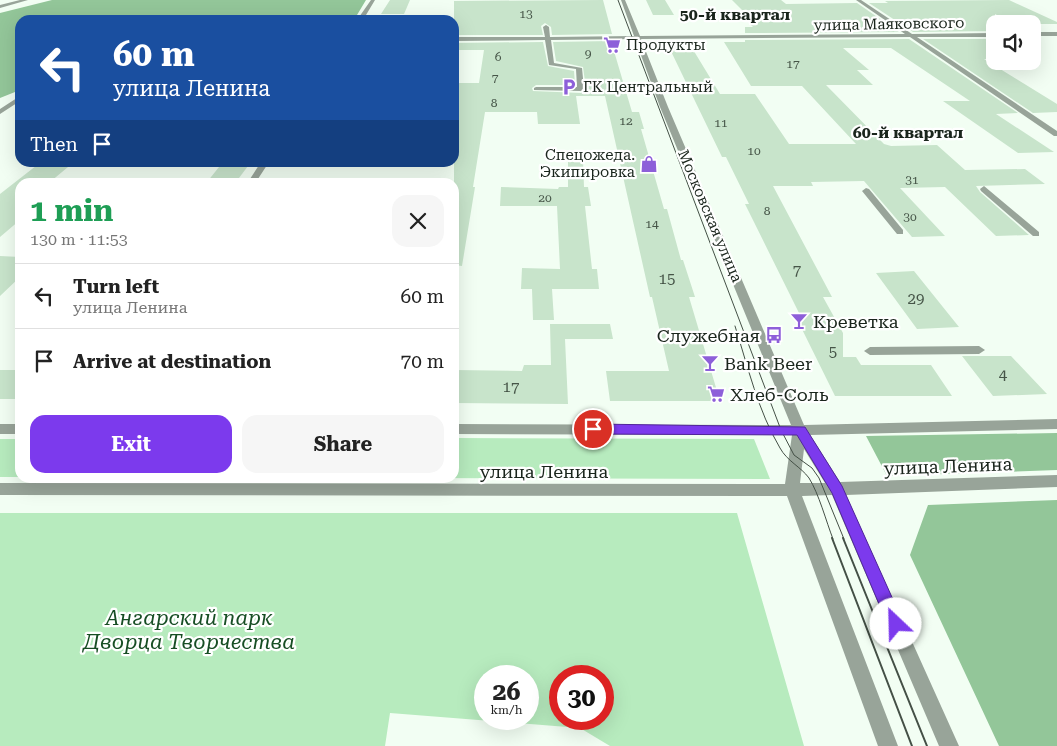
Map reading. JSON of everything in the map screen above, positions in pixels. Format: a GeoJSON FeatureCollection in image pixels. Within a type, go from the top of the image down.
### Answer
{"type":"FeatureCollection","features":[{"type":"Feature","properties":{"kind":"street"},"geometry":{"type":"LineString","coordinates":[[0,7],[26,0]]}},
{"type":"Feature","properties":{"kind":"street"},"geometry":{"type":"LineString","coordinates":[[363,15],[374,0]]}},
{"type":"Feature","properties":{"kind":"street","name":"Московская улица"},"geometry":{"type":"LineString","coordinates":[[623,0],[664,107],[800,430],[838,490],[949,746]]}},
{"type":"Feature","properties":{"kind":"street"},"geometry":{"type":"LineString","coordinates":[[858,0],[1057,134]]}},
{"type":"Feature","properties":{"kind":"street"},"geometry":{"type":"LineString","coordinates":[[536,89],[581,89],[579,68],[551,64],[546,28]]}},
{"type":"Feature","properties":{"kind":"street"},"geometry":{"type":"LineString","coordinates":[[1041,34],[1057,34]]}},
{"type":"Feature","properties":{"kind":"street","name":"улица Маяковского"},"geometry":{"type":"LineString","coordinates":[[459,39],[986,35]]}},
{"type":"Feature","properties":{"kind":"street"},"geometry":{"type":"LineString","coordinates":[[0,112],[15,102]]}},
{"type":"Feature","properties":{"kind":"street"},"geometry":{"type":"LineString","coordinates":[[255,178],[262,167]]}},
{"type":"Feature","properties":{"kind":"street"},"geometry":{"type":"LineString","coordinates":[[984,189],[1036,234]]}},
{"type":"Feature","properties":{"kind":"street"},"geometry":{"type":"LineString","coordinates":[[866,191],[900,232]]}},
{"type":"Feature","properties":{"kind":"street"},"geometry":{"type":"LineString","coordinates":[[870,351],[979,350]]}},
{"type":"Feature","properties":{"kind":"street"},"geometry":{"type":"LineString","coordinates":[[459,429],[800,430],[1057,424]]}},
{"type":"Feature","properties":{"kind":"street"},"geometry":{"type":"LineString","coordinates":[[0,429],[15,429]]}},
{"type":"Feature","properties":{"kind":"street"},"geometry":{"type":"LineString","coordinates":[[800,430],[792,490],[888,746]]}},
{"type":"Feature","properties":{"kind":"street","name":"улица Ленина"},"geometry":{"type":"LineString","coordinates":[[0,489],[838,490],[865,487],[1057,481]]}},
{"type":"Feature","properties":{"kind":"green space"},"geometry":{"type":"Polygon","coordinates":[[[52,0],[366,0],[357,15],[15,15],[15,92],[0,98],[0,13],[52,0]]]}},
{"type":"Feature","properties":{"kind":"green space"},"geometry":{"type":"Polygon","coordinates":[[[1057,433],[1057,470],[887,476],[866,436],[1057,433]]]}},
{"type":"Feature","properties":{"kind":"green space"},"geometry":{"type":"Polygon","coordinates":[[[459,438],[754,439],[770,479],[459,478],[459,438]]]}},
{"type":"Feature","properties":{"kind":"green space"},"geometry":{"type":"Polygon","coordinates":[[[0,439],[15,439],[15,477],[0,477],[0,439]]]}},
{"type":"Feature","properties":{"kind":"green space"},"geometry":{"type":"Polygon","coordinates":[[[1057,500],[1057,746],[999,746],[910,555],[928,505],[1057,500]]]}},
{"type":"Feature","properties":{"kind":"green space","name":"Ангарский парк Дворца Творчества"},"geometry":{"type":"Polygon","coordinates":[[[0,513],[737,513],[804,746],[610,746],[583,730],[614,730],[614,665],[549,665],[549,726],[539,725],[539,665],[474,665],[474,720],[390,713],[385,746],[0,746],[0,513]]]}},
{"type":"Feature","properties":{"kind":"building"},"geometry":{"type":"Polygon","coordinates":[[[390,0],[410,0],[404,14],[381,14],[390,0]]]}},
{"type":"Feature","properties":{"kind":"building"},"geometry":{"type":"Polygon","coordinates":[[[603,0],[612,34],[552,35],[551,27],[545,23],[541,26],[543,35],[459,35],[459,15],[454,15],[454,1],[603,0]]]}},
{"type":"Feature","properties":{"kind":"building"},"geometry":{"type":"Polygon","coordinates":[[[646,0],[665,0],[674,15],[653,15],[646,0]]]}},
{"type":"Feature","properties":{"kind":"building"},"geometry":{"type":"Polygon","coordinates":[[[732,0],[781,0],[786,4],[857,3],[899,32],[745,33],[745,27],[753,27],[749,23],[755,23],[732,0]]]}},
{"type":"Feature","properties":{"kind":"building"},"geometry":{"type":"Polygon","coordinates":[[[1009,0],[1057,22],[1057,24],[1041,24],[1041,15],[995,14],[986,15],[986,31],[913,32],[869,3],[888,3],[885,1],[1009,0]]]}},
{"type":"Feature","properties":{"kind":"building"},"geometry":{"type":"Polygon","coordinates":[[[909,39],[1018,113],[996,114],[1054,152],[1018,153],[943,101],[970,101],[891,48],[843,48],[869,70],[857,70],[873,85],[826,85],[884,144],[891,146],[937,145],[965,170],[1025,169],[1045,184],[976,186],[980,192],[1029,235],[996,236],[945,187],[900,188],[945,236],[912,237],[864,181],[811,182],[813,186],[773,186],[832,297],[823,297],[843,333],[843,357],[856,357],[861,365],[931,365],[952,396],[835,396],[794,313],[799,313],[745,204],[749,204],[726,157],[722,157],[667,43],[689,43],[720,94],[755,94],[789,144],[856,144],[802,86],[751,86],[724,42],[745,42],[745,40],[909,39]]]}},
{"type":"Feature","properties":{"kind":"building"},"geometry":{"type":"Polygon","coordinates":[[[923,39],[986,39],[986,59],[984,59],[986,60],[986,70],[1002,70],[1057,104],[1057,112],[1033,113],[923,39]]]}},
{"type":"Feature","properties":{"kind":"building"},"geometry":{"type":"Polygon","coordinates":[[[611,41],[632,112],[639,112],[644,129],[641,129],[664,209],[667,209],[681,260],[683,260],[695,297],[689,297],[720,401],[610,401],[606,371],[669,371],[652,297],[650,297],[605,96],[576,96],[580,124],[538,124],[537,112],[485,112],[462,266],[459,266],[459,178],[454,178],[454,167],[459,167],[459,83],[479,83],[484,50],[459,50],[459,43],[543,42],[548,66],[574,71],[575,85],[536,85],[532,88],[533,91],[581,93],[586,89],[583,67],[556,61],[553,42],[611,41]]]}},
{"type":"Feature","properties":{"kind":"building"},"geometry":{"type":"Polygon","coordinates":[[[568,159],[583,160],[584,187],[588,187],[591,206],[585,206],[592,269],[597,269],[599,289],[552,289],[554,320],[533,320],[532,289],[521,289],[522,268],[560,269],[557,206],[500,206],[501,187],[558,189],[559,187],[568,187],[568,159]]]}},
{"type":"Feature","properties":{"kind":"building"},"geometry":{"type":"Polygon","coordinates":[[[35,167],[68,167],[55,178],[20,178],[35,167]]]}},
{"type":"Feature","properties":{"kind":"building"},"geometry":{"type":"Polygon","coordinates":[[[219,167],[247,167],[239,178],[210,178],[219,167]]]}},
{"type":"Feature","properties":{"kind":"building"},"geometry":{"type":"Polygon","coordinates":[[[15,182],[15,224],[0,237],[0,194],[15,182]]]}},
{"type":"Feature","properties":{"kind":"building"},"geometry":{"type":"Polygon","coordinates":[[[0,256],[15,257],[15,282],[0,296],[0,256]]]}},
{"type":"Feature","properties":{"kind":"building"},"geometry":{"type":"Polygon","coordinates":[[[914,271],[959,327],[917,329],[876,273],[914,271]]]}},
{"type":"Feature","properties":{"kind":"building"},"geometry":{"type":"Polygon","coordinates":[[[550,324],[610,324],[613,339],[565,339],[568,404],[459,403],[459,370],[522,371],[524,365],[551,365],[550,324]]]}},
{"type":"Feature","properties":{"kind":"building"},"geometry":{"type":"Polygon","coordinates":[[[962,356],[1011,356],[1047,394],[993,396],[962,356]]]}},
{"type":"Feature","properties":{"kind":"building"},"geometry":{"type":"Polygon","coordinates":[[[0,370],[15,370],[15,399],[0,399],[0,370]]]}},
{"type":"Feature","properties":{"kind":"tram line"},"geometry":{"type":"LineString","coordinates":[[618,0],[781,430],[794,455],[812,468],[819,478],[844,539]]}},
{"type":"Feature","properties":{"kind":"tram line"},"geometry":{"type":"LineString","coordinates":[[735,326],[754,388],[772,434],[783,453],[802,470],[813,484],[833,539]]}},
{"type":"Feature","properties":{"kind":"tram line"},"geometry":{"type":"LineString","coordinates":[[832,538],[912,746]]}},
{"type":"Feature","properties":{"kind":"tram line"},"geometry":{"type":"LineString","coordinates":[[843,538],[927,746]]}},
{"type":"Feature","properties":{"kind":"place","name":"Продукты"},"geometry":{"type":"Point","coordinates":[612,45]}},
{"type":"Feature","properties":{"kind":"place","name":"ГК Центральный"},"geometry":{"type":"Point","coordinates":[569,87]}},
{"type":"Feature","properties":{"kind":"place","name":"Спецожеда. Экипировка"},"geometry":{"type":"Point","coordinates":[649,164]}},
{"type":"Feature","properties":{"kind":"place","name":"Креветка"},"geometry":{"type":"Point","coordinates":[799,321]}},
{"type":"Feature","properties":{"kind":"place","name":"Служебная"},"geometry":{"type":"Point","coordinates":[774,335]}},
{"type":"Feature","properties":{"kind":"place","name":"Bank Beer"},"geometry":{"type":"Point","coordinates":[710,363]}},
{"type":"Feature","properties":{"kind":"place","name":"Хлеб-Соль"},"geometry":{"type":"Point","coordinates":[716,394]}},
{"type":"Feature","properties":{"kind":"district","name":"50-й квартал"},"geometry":{"type":"Point","coordinates":[735,14]}},
{"type":"Feature","properties":{"kind":"district","name":"60-й квартал"},"geometry":{"type":"Point","coordinates":[908,132]}},
{"type":"Feature","properties":{"kind":"route"},"geometry":{"type":"LineString","coordinates":[[593,429],[800,430],[838,490],[896,624]]}}]}
